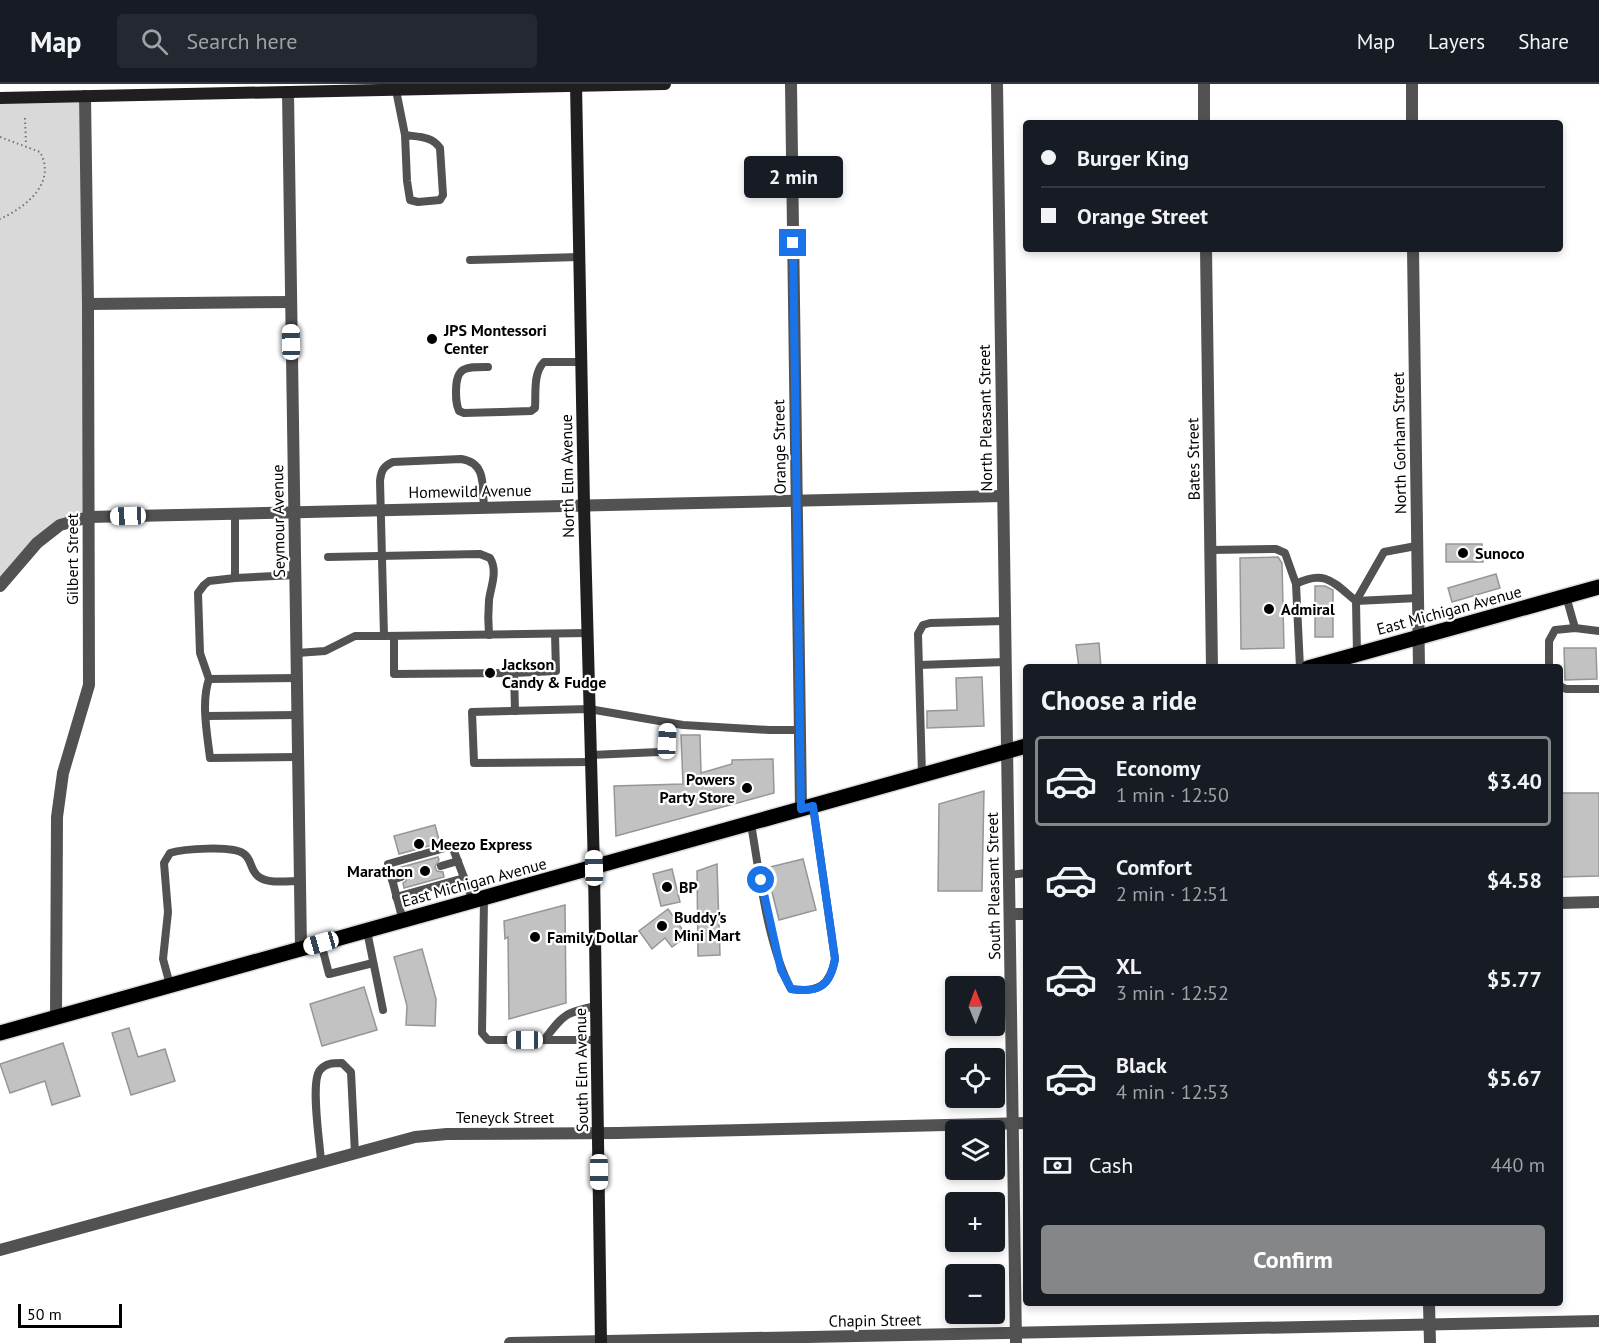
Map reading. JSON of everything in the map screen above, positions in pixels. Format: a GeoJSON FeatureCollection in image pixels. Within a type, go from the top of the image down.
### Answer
{"type":"FeatureCollection","features":[{"type":"Feature","properties":{"kind":"main road","name":"East Michigan Avenue"},"geometry":{"type":"LineString","coordinates":[[1322,664],[1599,587]]}},
{"type":"Feature","properties":{"kind":"main road","name":"East Michigan Avenue"},"geometry":{"type":"LineString","coordinates":[[0,1033],[1023,747]]}},
{"type":"Feature","properties":{"kind":"street"},"geometry":{"type":"LineString","coordinates":[[0,98],[85,96],[118,90],[288,93],[328,88],[396,90],[665,84]]}},
{"type":"Feature","properties":{"kind":"street","name":"Orange Street"},"geometry":{"type":"LineString","coordinates":[[790,84],[800,730],[807,808]]}},
{"type":"Feature","properties":{"kind":"street","name":"North Pleasant Street"},"geometry":{"type":"LineString","coordinates":[[997,84],[1006,752]]}},
{"type":"Feature","properties":{"kind":"street"},"geometry":{"type":"LineString","coordinates":[[1203,84],[1204,120]]}},
{"type":"Feature","properties":{"kind":"street"},"geometry":{"type":"LineString","coordinates":[[1412,84],[1412,120]]}},
{"type":"Feature","properties":{"kind":"street","name":"North Elm Avenue"},"geometry":{"type":"LineString","coordinates":[[576,85],[594,868]]}},
{"type":"Feature","properties":{"kind":"street","name":"Seymour Avenue"},"geometry":{"type":"LineString","coordinates":[[288,93],[301,949]]}},
{"type":"Feature","properties":{"kind":"street","name":"Gilbert Street"},"geometry":{"type":"LineString","coordinates":[[56,1017],[57,817],[63,773],[89,685],[85,96]]}},
{"type":"Feature","properties":{"kind":"street","name":"Bates Street"},"geometry":{"type":"LineString","coordinates":[[1206,252],[1212,664]]}},
{"type":"Feature","properties":{"kind":"street","name":"North Gorham Street"},"geometry":{"type":"LineString","coordinates":[[1413,252],[1419,664]]}},
{"type":"Feature","properties":{"kind":"street"},"geometry":{"type":"LineString","coordinates":[[88,304],[290,302]]}},
{"type":"Feature","properties":{"kind":"street","name":"Homewild Avenue"},"geometry":{"type":"LineString","coordinates":[[0,586],[37,543],[60,525],[89,517],[1003,496]]}},
{"type":"Feature","properties":{"kind":"street","name":"South Pleasant Street"},"geometry":{"type":"LineString","coordinates":[[1006,752],[1016,1339]]}},
{"type":"Feature","properties":{"kind":"street","name":"South Elm Avenue"},"geometry":{"type":"LineString","coordinates":[[594,868],[601,1342]]}},
{"type":"Feature","properties":{"kind":"street"},"geometry":{"type":"LineString","coordinates":[[1563,903],[1599,902]]}},
{"type":"Feature","properties":{"kind":"street"},"geometry":{"type":"LineString","coordinates":[[1010,914],[1023,914]]}},
{"type":"Feature","properties":{"kind":"street","name":"Teneyck Street"},"geometry":{"type":"LineString","coordinates":[[0,1250],[415,1137],[447,1134],[598,1133],[1023,1123]]}},
{"type":"Feature","properties":{"kind":"street"},"geometry":{"type":"LineString","coordinates":[[1429,1306],[1430,1343]]}},
{"type":"Feature","properties":{"kind":"street","name":"Chapin Street"},"geometry":{"type":"LineString","coordinates":[[510,1343],[1016,1339],[1599,1321]]}},
{"type":"Feature","properties":{"kind":"lane"},"geometry":{"type":"LineString","coordinates":[[396,90],[405,135],[410,200],[418,202],[440,200],[443,195],[440,148],[429,138],[405,135]]}},
{"type":"Feature","properties":{"kind":"lane"},"geometry":{"type":"LineString","coordinates":[[470,260],[579,257]]}},
{"type":"Feature","properties":{"kind":"lane"},"geometry":{"type":"LineString","coordinates":[[488,367],[469,367],[460,371],[456,380],[456,404],[459,411],[464,413],[531,411],[536,408],[536,378],[544,362],[581,362]]}},
{"type":"Feature","properties":{"kind":"lane"},"geometry":{"type":"LineString","coordinates":[[384,636],[380,481],[381,472],[385,466],[393,462],[461,459],[476,464],[479,469],[484,507]]}},
{"type":"Feature","properties":{"kind":"lane"},"geometry":{"type":"LineString","coordinates":[[235,513],[235,578]]}},
{"type":"Feature","properties":{"kind":"lane"},"geometry":{"type":"LineString","coordinates":[[1357,654],[1356,601],[1384,552],[1416,546]]}},
{"type":"Feature","properties":{"kind":"lane"},"geometry":{"type":"LineString","coordinates":[[1210,550],[1276,549],[1285,553],[1296,584],[1300,664]]}},
{"type":"Feature","properties":{"kind":"lane"},"geometry":{"type":"LineString","coordinates":[[328,556],[480,554],[490,558],[494,564],[494,574],[489,602],[489,634]]}},
{"type":"Feature","properties":{"kind":"lane"},"geometry":{"type":"LineString","coordinates":[[295,575],[209,581],[198,593],[200,653],[209,679],[206,687],[206,716],[210,758],[298,757]]}},
{"type":"Feature","properties":{"kind":"lane"},"geometry":{"type":"LineString","coordinates":[[1296,584],[1308,578],[1328,578],[1356,601],[1418,598]]}},
{"type":"Feature","properties":{"kind":"lane"},"geometry":{"type":"LineString","coordinates":[[1566,596],[1575,628]]}},
{"type":"Feature","properties":{"kind":"lane"},"geometry":{"type":"LineString","coordinates":[[922,775],[918,634],[923,625],[930,623],[1005,621]]}},
{"type":"Feature","properties":{"kind":"lane"},"geometry":{"type":"LineString","coordinates":[[1549,664],[1549,641],[1555,630],[1575,628],[1599,631]]}},
{"type":"Feature","properties":{"kind":"lane"},"geometry":{"type":"LineString","coordinates":[[297,653],[325,651],[354,636],[587,633]]}},
{"type":"Feature","properties":{"kind":"lane"},"geometry":{"type":"LineString","coordinates":[[394,636],[394,674],[514,673],[556,671],[555,634]]}},
{"type":"Feature","properties":{"kind":"lane"},"geometry":{"type":"LineString","coordinates":[[919,665],[1005,662]]}},
{"type":"Feature","properties":{"kind":"lane"},"geometry":{"type":"LineString","coordinates":[[514,673],[515,711]]}},
{"type":"Feature","properties":{"kind":"lane"},"geometry":{"type":"LineString","coordinates":[[209,679],[297,678]]}},
{"type":"Feature","properties":{"kind":"lane"},"geometry":{"type":"LineString","coordinates":[[1563,688],[1599,689]]}},
{"type":"Feature","properties":{"kind":"lane"},"geometry":{"type":"LineString","coordinates":[[668,723],[665,748],[659,752],[591,758],[474,763],[472,712],[589,709],[668,723],[800,730]]}},
{"type":"Feature","properties":{"kind":"lane"},"geometry":{"type":"LineString","coordinates":[[206,716],[297,715]]}},
{"type":"Feature","properties":{"kind":"lane"},"geometry":{"type":"LineString","coordinates":[[751,824],[781,970],[791,989],[805,992],[823,986],[832,975],[835,959],[807,808]]}},
{"type":"Feature","properties":{"kind":"lane"},"geometry":{"type":"LineString","coordinates":[[403,921],[388,864],[452,846],[464,878],[478,900],[482,1033],[488,1040],[597,1040]]}},
{"type":"Feature","properties":{"kind":"lane"},"geometry":{"type":"LineString","coordinates":[[170,986],[163,959],[168,912],[164,863],[170,854],[188,850],[237,850],[245,854],[259,877],[270,880],[300,881]]}},
{"type":"Feature","properties":{"kind":"lane"},"geometry":{"type":"LineString","coordinates":[[441,866],[458,861]]}},
{"type":"Feature","properties":{"kind":"lane"},"geometry":{"type":"LineString","coordinates":[[1009,875],[1023,873]]}},
{"type":"Feature","properties":{"kind":"lane"},"geometry":{"type":"LineString","coordinates":[[392,880],[401,877]]}},
{"type":"Feature","properties":{"kind":"lane"},"geometry":{"type":"LineString","coordinates":[[396,897],[464,878]]}},
{"type":"Feature","properties":{"kind":"lane"},"geometry":{"type":"LineString","coordinates":[[367,931],[383,1010]]}},
{"type":"Feature","properties":{"kind":"lane"},"geometry":{"type":"LineString","coordinates":[[321,943],[329,974],[374,963]]}},
{"type":"Feature","properties":{"kind":"lane"},"geometry":{"type":"LineString","coordinates":[[544,1040],[562,1018],[572,1011],[596,1006]]}},
{"type":"Feature","properties":{"kind":"lane"},"geometry":{"type":"LineString","coordinates":[[321,1161],[315,1085],[318,1071],[327,1064],[342,1062],[351,1072],[355,1154]]}},
{"type":"Feature","properties":{"kind":"path"},"geometry":{"type":"LineString","coordinates":[[25,118],[26,146]]}},
{"type":"Feature","properties":{"kind":"path"},"geometry":{"type":"LineString","coordinates":[[0,137],[40,152],[46,163],[44,177],[34,198],[16,212],[0,219]]}},
{"type":"Feature","properties":{"kind":"shaded area"},"geometry":{"type":"Polygon","coordinates":[[[85,96],[89,517],[37,543],[0,577],[0,98],[85,96]]]}},
{"type":"Feature","properties":{"kind":"building"},"geometry":{"type":"Polygon","coordinates":[[[1446,544],[1482,544],[1483,562],[1446,562],[1446,544]]]}},
{"type":"Feature","properties":{"kind":"building"},"geometry":{"type":"Polygon","coordinates":[[[1278,557],[1282,563],[1284,648],[1241,649],[1240,558],[1278,557]]]}},
{"type":"Feature","properties":{"kind":"building"},"geometry":{"type":"Polygon","coordinates":[[[1496,574],[1500,588],[1452,602],[1448,588],[1496,574]]]}},
{"type":"Feature","properties":{"kind":"building"},"geometry":{"type":"Polygon","coordinates":[[[1315,586],[1325,586],[1333,590],[1333,637],[1315,637],[1315,586]]]}},
{"type":"Feature","properties":{"kind":"building"},"geometry":{"type":"Polygon","coordinates":[[[1099,643],[1101,664],[1078,664],[1076,645],[1099,643]]]}},
{"type":"Feature","properties":{"kind":"building"},"geometry":{"type":"Polygon","coordinates":[[[1564,648],[1596,648],[1597,679],[1565,680],[1564,648]]]}},
{"type":"Feature","properties":{"kind":"building"},"geometry":{"type":"Polygon","coordinates":[[[982,677],[984,726],[927,728],[927,711],[957,710],[956,678],[982,677]]]}},
{"type":"Feature","properties":{"kind":"building"},"geometry":{"type":"Polygon","coordinates":[[[681,735],[700,735],[701,773],[732,764],[732,760],[773,759],[774,793],[616,836],[614,786],[683,784],[681,735]]]}},
{"type":"Feature","properties":{"kind":"building"},"geometry":{"type":"Polygon","coordinates":[[[984,791],[982,891],[938,891],[939,804],[984,791]]]}},
{"type":"Feature","properties":{"kind":"building"},"geometry":{"type":"Polygon","coordinates":[[[1563,793],[1599,793],[1599,876],[1563,877],[1563,793]]]}},
{"type":"Feature","properties":{"kind":"building"},"geometry":{"type":"Polygon","coordinates":[[[435,825],[440,843],[399,854],[394,836],[435,825]]]}},
{"type":"Feature","properties":{"kind":"building"},"geometry":{"type":"Polygon","coordinates":[[[438,857],[439,860],[435,867],[437,871],[443,872],[444,877],[404,888],[403,883],[407,876],[398,868],[438,857]]]}},
{"type":"Feature","properties":{"kind":"building"},"geometry":{"type":"Polygon","coordinates":[[[803,859],[816,910],[779,920],[766,868],[803,859]]]}},
{"type":"Feature","properties":{"kind":"building"},"geometry":{"type":"Polygon","coordinates":[[[717,864],[720,955],[698,956],[697,871],[717,864]]]}},
{"type":"Feature","properties":{"kind":"building"},"geometry":{"type":"Polygon","coordinates":[[[672,869],[680,902],[661,906],[653,874],[672,869]]]}},
{"type":"Feature","properties":{"kind":"building"},"geometry":{"type":"Polygon","coordinates":[[[565,905],[566,1003],[509,1019],[508,937],[505,939],[504,921],[565,905]]]}},
{"type":"Feature","properties":{"kind":"building"},"geometry":{"type":"Polygon","coordinates":[[[668,909],[687,936],[672,947],[665,938],[652,949],[639,931],[668,909]]]}},
{"type":"Feature","properties":{"kind":"building"},"geometry":{"type":"Polygon","coordinates":[[[422,949],[436,999],[435,1026],[406,1025],[407,1006],[394,957],[422,949]]]}},
{"type":"Feature","properties":{"kind":"building"},"geometry":{"type":"Polygon","coordinates":[[[364,987],[377,1030],[322,1046],[310,1004],[364,987]]]}},
{"type":"Feature","properties":{"kind":"building"},"geometry":{"type":"Polygon","coordinates":[[[129,1028],[138,1057],[165,1049],[175,1081],[131,1095],[112,1033],[129,1028]]]}},
{"type":"Feature","properties":{"kind":"building"},"geometry":{"type":"Polygon","coordinates":[[[63,1043],[80,1096],[52,1105],[45,1081],[10,1093],[0,1064],[63,1043]]]}},
{"type":"Feature","properties":{"kind":"place","name":"JPS Montessori Center"},"geometry":{"type":"Point","coordinates":[432,339]}},
{"type":"Feature","properties":{"kind":"place","name":"Sunoco"},"geometry":{"type":"Point","coordinates":[1463,553]}},
{"type":"Feature","properties":{"kind":"place","name":"Admiral"},"geometry":{"type":"Point","coordinates":[1269,609]}},
{"type":"Feature","properties":{"kind":"place","name":"Jackson Candy & Fudge"},"geometry":{"type":"Point","coordinates":[490,673]}},
{"type":"Feature","properties":{"kind":"place","name":"Powers Party Store"},"geometry":{"type":"Point","coordinates":[747,788]}},
{"type":"Feature","properties":{"kind":"place","name":"Meezo Express"},"geometry":{"type":"Point","coordinates":[419,844]}},
{"type":"Feature","properties":{"kind":"place","name":"Marathon"},"geometry":{"type":"Point","coordinates":[425,871]}},
{"type":"Feature","properties":{"kind":"place","name":"BP"},"geometry":{"type":"Point","coordinates":[667,887]}},
{"type":"Feature","properties":{"kind":"place","name":"Buddy's Mini Mart"},"geometry":{"type":"Point","coordinates":[662,926]}},
{"type":"Feature","properties":{"kind":"place","name":"Family Dollar"},"geometry":{"type":"Point","coordinates":[535,937]}},
{"type":"Feature","properties":{"kind":"route"},"geometry":{"type":"LineString","coordinates":[[761,880],[781,970],[791,989],[805,992],[823,986],[832,975],[835,959],[813,806],[801,809],[793,243]]}}]}
